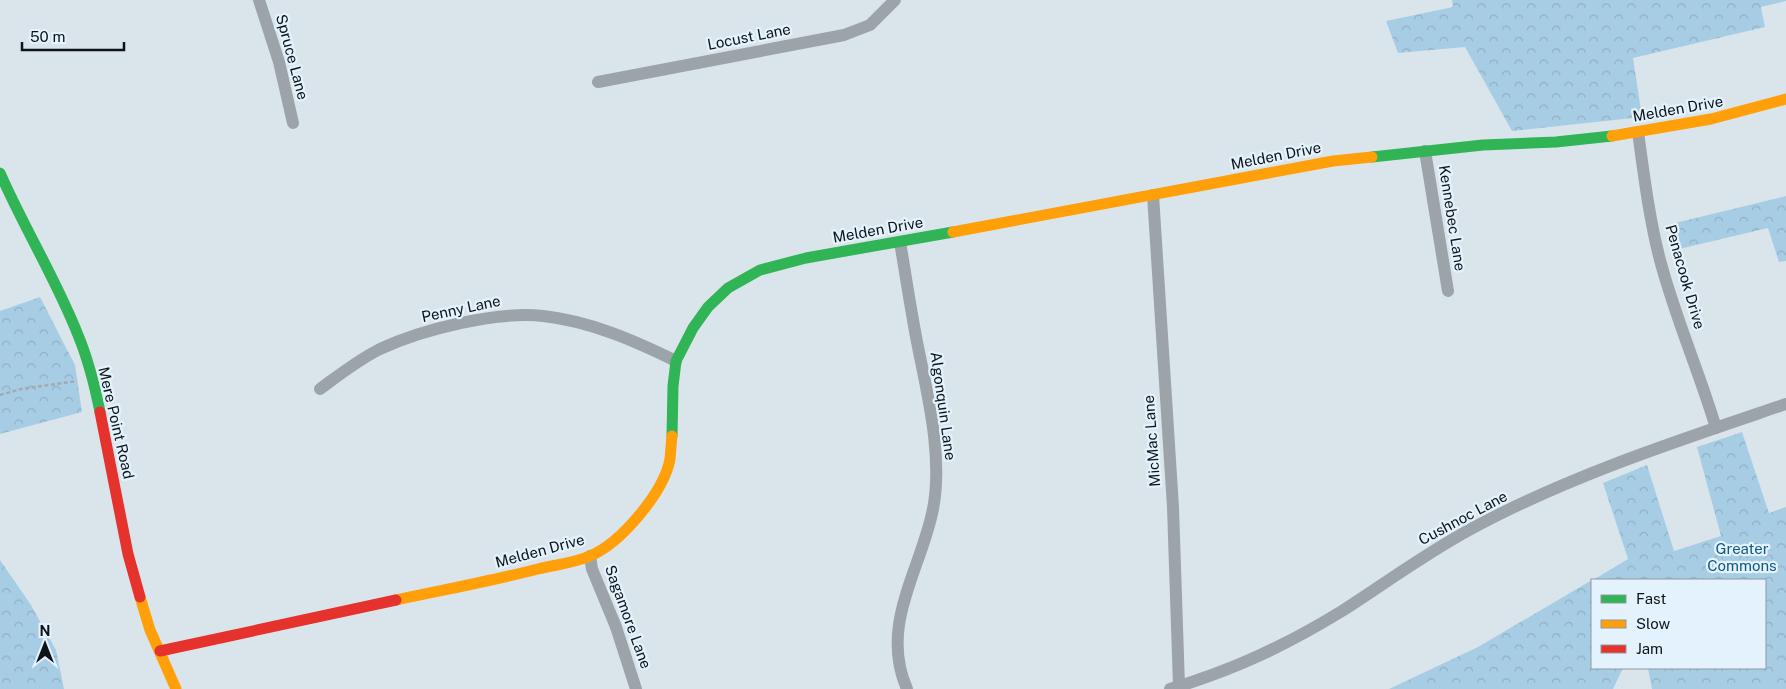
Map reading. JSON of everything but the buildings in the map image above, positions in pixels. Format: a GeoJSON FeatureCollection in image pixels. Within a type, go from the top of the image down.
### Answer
{"type":"FeatureCollection","features":[{"type":"Feature","properties":{"kind":"street","name":"Spruce Lane"},"geometry":{"type":"LineString","coordinates":[[259,0],[279,62],[293,123]]}},
{"type":"Feature","properties":{"kind":"street","name":"Locust Lane"},"geometry":{"type":"LineString","coordinates":[[598,82],[844,35],[870,25],[895,0]]}},
{"type":"Feature","properties":{"kind":"street","name":"Melden Drive"},"geometry":{"type":"LineString","coordinates":[[160,650],[509,576],[590,556],[611,542],[634,521],[663,479],[670,459],[676,361],[693,328],[708,307],[728,288],[760,270],[806,258],[1333,161],[1483,145],[1556,142],[1638,132],[1711,119],[1786,99]]}},
{"type":"Feature","properties":{"kind":"street","name":"Penacook Drive"},"geometry":{"type":"LineString","coordinates":[[1638,132],[1644,182],[1660,261],[1716,428]]}},
{"type":"Feature","properties":{"kind":"street","name":"Kennebec Lane"},"geometry":{"type":"LineString","coordinates":[[1425,151],[1448,291]]}},
{"type":"Feature","properties":{"kind":"street","name":"Mere Point Road"},"geometry":{"type":"LineString","coordinates":[[0,173],[79,337],[104,428],[128,554],[150,630],[176,689]]}},
{"type":"Feature","properties":{"kind":"street","name":"MicMac Lane"},"geometry":{"type":"LineString","coordinates":[[1153,195],[1172,497],[1174,688]]}},
{"type":"Feature","properties":{"kind":"street","name":"Algonquin Lane"},"geometry":{"type":"LineString","coordinates":[[900,242],[933,430],[936,494],[925,539],[904,598],[898,631],[900,664],[907,689]]}},
{"type":"Feature","properties":{"kind":"street","name":"Penny Lane"},"geometry":{"type":"LineString","coordinates":[[320,389],[358,362],[402,340],[448,327],[496,317],[520,315],[544,316],[567,320],[637,342],[676,361]]}},
{"type":"Feature","properties":{"kind":"street","name":"Cushnoc Lane"},"geometry":{"type":"LineString","coordinates":[[1174,688],[1235,667],[1283,644],[1342,611],[1438,548],[1505,512],[1573,482],[1716,428],[1786,404]]}},
{"type":"Feature","properties":{"kind":"street","name":"Sagamore Lane"},"geometry":{"type":"LineString","coordinates":[[590,556],[592,569],[616,628],[636,689]]}},
{"type":"Feature","properties":{"kind":"path"},"geometry":{"type":"LineString","coordinates":[[0,395],[21,389],[91,378]]}},
{"type":"Feature","properties":{"kind":"green space"},"geometry":{"type":"Polygon","coordinates":[[[1452,0],[1786,1],[1761,7],[1765,27],[1633,58],[1642,117],[1512,131],[1465,47],[1398,53],[1386,21],[1453,7],[1452,0]]]}},
{"type":"Feature","properties":{"kind":"green space"},"geometry":{"type":"Polygon","coordinates":[[[1786,196],[1786,261],[1779,262],[1768,228],[1675,250],[1671,224],[1786,196]]]}},
{"type":"Feature","properties":{"kind":"green space"},"geometry":{"type":"Polygon","coordinates":[[[40,297],[75,365],[82,412],[0,434],[0,311],[40,297]]]}},
{"type":"Feature","properties":{"kind":"green space","name":"Greater Commons"},"geometry":{"type":"Polygon","coordinates":[[[1742,432],[1769,513],[1786,507],[1786,689],[1652,689],[1648,669],[1766,669],[1766,579],[1595,579],[1628,559],[1603,483],[1647,465],[1674,551],[1721,536],[1697,447],[1742,432]]]}},
{"type":"Feature","properties":{"kind":"green space"},"geometry":{"type":"Polygon","coordinates":[[[0,560],[31,605],[56,650],[64,689],[0,689],[0,560]]]}},
{"type":"Feature","properties":{"kind":"green space"},"geometry":{"type":"Polygon","coordinates":[[[1591,581],[1591,669],[1623,669],[1613,689],[1389,689],[1478,647],[1591,581]]]}},
{"type":"Feature","properties":{"kind":"traffic: fast"},"geometry":{"type":"LineString","coordinates":[[1372,157],[1483,145],[1556,142],[1612,136]]}},
{"type":"Feature","properties":{"kind":"traffic: fast"},"geometry":{"type":"LineString","coordinates":[[0,173],[82,344],[100,412]]}},
{"type":"Feature","properties":{"kind":"traffic: fast"},"geometry":{"type":"LineString","coordinates":[[672,436],[673,386],[676,361],[693,328],[708,307],[728,288],[760,270],[806,258],[953,232]]}},
{"type":"Feature","properties":{"kind":"traffic: slow"},"geometry":{"type":"LineString","coordinates":[[1612,136],[1711,119],[1786,99]]}},
{"type":"Feature","properties":{"kind":"traffic: slow"},"geometry":{"type":"LineString","coordinates":[[953,232],[1333,161],[1372,157]]}},
{"type":"Feature","properties":{"kind":"traffic: slow"},"geometry":{"type":"LineString","coordinates":[[396,600],[571,562],[590,556],[602,549],[615,540],[650,501],[666,472],[670,459],[672,436]]}},
{"type":"Feature","properties":{"kind":"traffic: slow"},"geometry":{"type":"LineString","coordinates":[[140,597],[150,630],[176,689]]}},
{"type":"Feature","properties":{"kind":"traffic: jam"},"geometry":{"type":"LineString","coordinates":[[100,412],[128,554],[140,597]]}},
{"type":"Feature","properties":{"kind":"traffic: jam"},"geometry":{"type":"LineString","coordinates":[[160,651],[396,600]]}}]}
